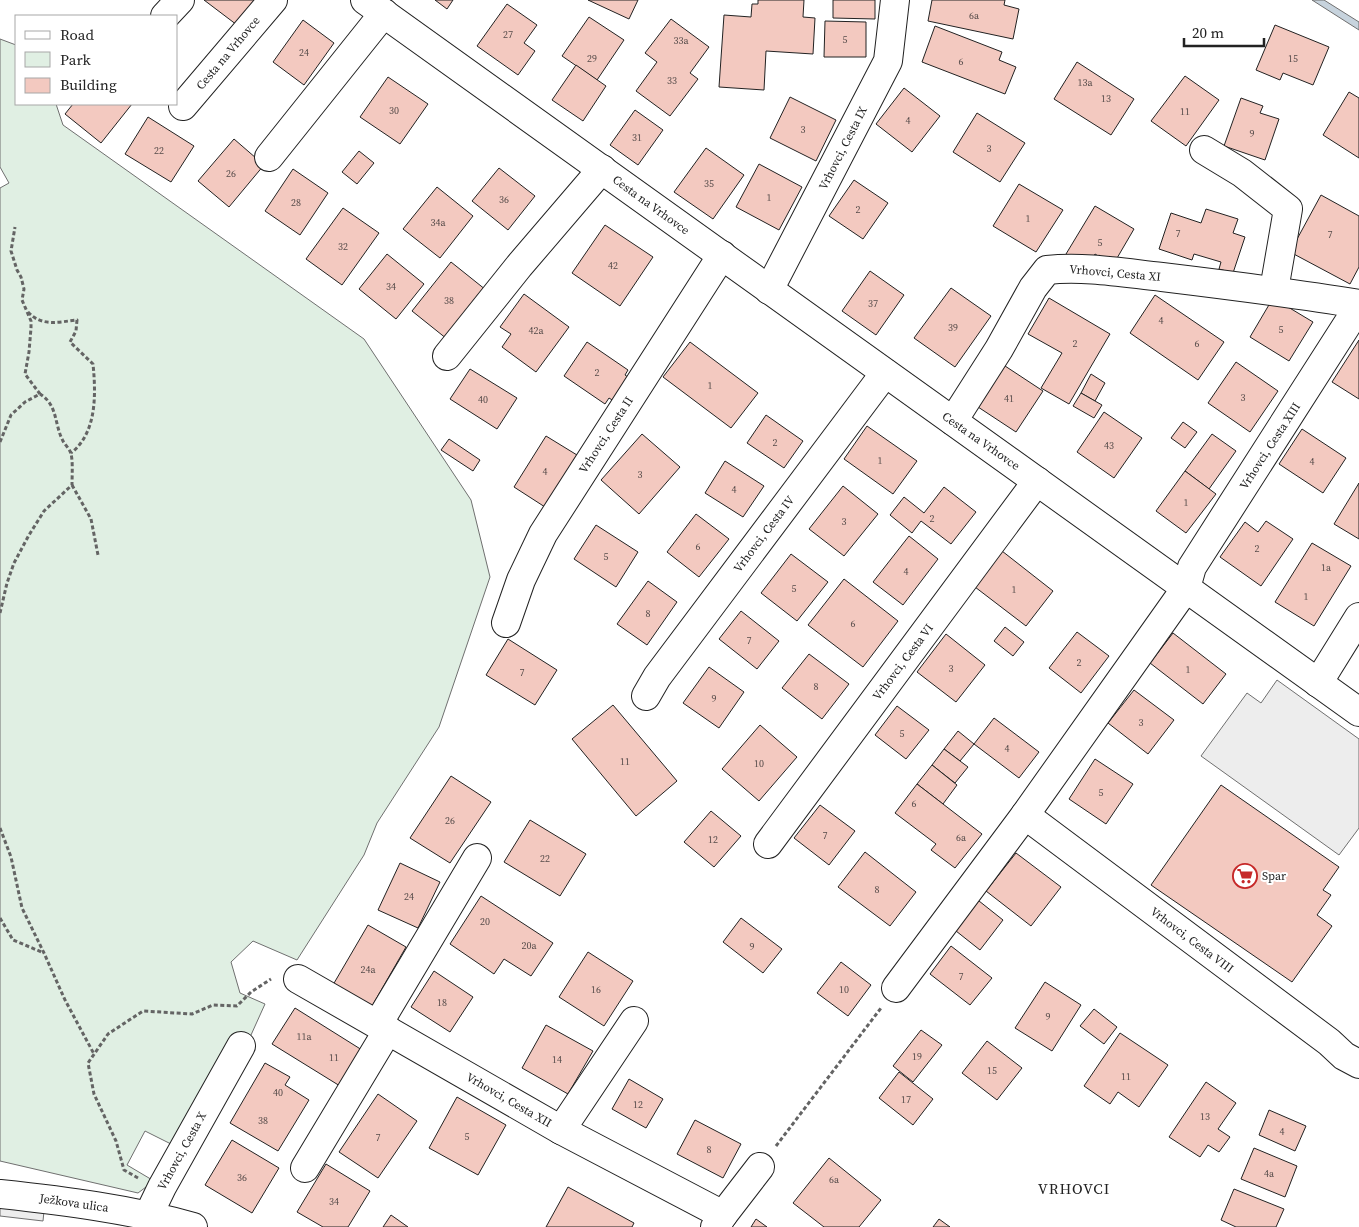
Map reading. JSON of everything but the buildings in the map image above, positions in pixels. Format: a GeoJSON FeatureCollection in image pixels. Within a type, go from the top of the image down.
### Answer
{"type":"FeatureCollection","features":[{"type":"Feature","properties":{"kind":"street"},"geometry":{"type":"LineString","coordinates":[[166,15],[180,0]]}},
{"type":"Feature","properties":{"kind":"street","name":"Cesta na Vrhovce"},"geometry":{"type":"LineString","coordinates":[[183,106],[273,0]]}},
{"type":"Feature","properties":{"kind":"street","name":"Vrhovci, Cesta IX"},"geometry":{"type":"LineString","coordinates":[[770,290],[888,61],[895,0]]}},
{"type":"Feature","properties":{"kind":"street","name":"Cesta na Vrhovce"},"geometry":{"type":"LineString","coordinates":[[269,157],[374,7],[1359,712]]}},
{"type":"Feature","properties":{"kind":"street"},"geometry":{"type":"LineString","coordinates":[[1204,150],[1242,173],[1288,209],[1274,290]]}},
{"type":"Feature","properties":{"kind":"street","name":"Cesta na Vrhovce"},"geometry":{"type":"LineString","coordinates":[[447,356],[520,266],[602,170]]}},
{"type":"Feature","properties":{"kind":"street","name":"Vrhovci, Cesta II"},"geometry":{"type":"LineString","coordinates":[[506,623],[522,580],[543,534],[722,255]]}},
{"type":"Feature","properties":{"kind":"street","name":"Vrhovci, Cesta XI"},"geometry":{"type":"LineString","coordinates":[[953,422],[999,349],[1033,288],[1047,270],[1072,269],[1131,274],[1274,290],[1359,305]]}},
{"type":"Feature","properties":{"kind":"street","name":"Vrhovci, Cesta XIII"},"geometry":{"type":"LineString","coordinates":[[1186,588],[1192,567],[1359,305]]}},
{"type":"Feature","properties":{"kind":"street","name":"Vrhovci, Cesta IV"},"geometry":{"type":"LineString","coordinates":[[646,696],[657,676],[885,373]]}},
{"type":"Feature","properties":{"kind":"street","name":"Vrhovci, Cesta VI"},"geometry":{"type":"LineString","coordinates":[[768,844],[1037,481]]}},
{"type":"Feature","properties":{"kind":"street"},"geometry":{"type":"LineString","coordinates":[[896,988],[1025,815],[1186,588]]}},
{"type":"Feature","properties":{"kind":"street"},"geometry":{"type":"LineString","coordinates":[[1318,683],[1359,617]]}},
{"type":"Feature","properties":{"kind":"street","name":"Vrhovci, Cesta VIII"},"geometry":{"type":"LineString","coordinates":[[1025,815],[1329,1042],[1344,1056],[1359,1064]]}},
{"type":"Feature","properties":{"kind":"street"},"geometry":{"type":"LineString","coordinates":[[305,1168],[478,858]]}},
{"type":"Feature","properties":{"kind":"street","name":"Vrhovci, Cesta XII"},"geometry":{"type":"LineString","coordinates":[[298,979],[719,1221],[760,1167]]}},
{"type":"Feature","properties":{"kind":"street"},"geometry":{"type":"LineString","coordinates":[[562,1130],[634,1021]]}},
{"type":"Feature","properties":{"kind":"street","name":"Vrhovci, Cesta X"},"geometry":{"type":"LineString","coordinates":[[148,1216],[241,1046]]}},
{"type":"Feature","properties":{"kind":"street","name":"Ježkova ulica"},"geometry":{"type":"LineString","coordinates":[[0,1194],[55,1200],[148,1216]]}},
{"type":"Feature","properties":{"kind":"street"},"geometry":{"type":"LineString","coordinates":[[148,1216],[193,1227]]}},
{"type":"Feature","properties":{"kind":"path"},"geometry":{"type":"LineString","coordinates":[[15,227],[12,251],[24,289],[22,300],[31,321],[25,374],[40,394],[50,402],[55,412],[57,428],[71,453],[72,485],[91,519],[98,555]]}},
{"type":"Feature","properties":{"kind":"path"},"geometry":{"type":"LineString","coordinates":[[26,309],[33,317],[50,324],[77,320],[76,332],[70,342],[93,364],[94,402],[91,421],[87,435],[80,446],[71,453]]}},
{"type":"Feature","properties":{"kind":"path"},"geometry":{"type":"LineString","coordinates":[[0,442],[11,415],[25,402],[40,394]]}},
{"type":"Feature","properties":{"kind":"path"},"geometry":{"type":"LineString","coordinates":[[0,613],[7,582],[14,563],[29,534],[44,511],[72,485]]}},
{"type":"Feature","properties":{"kind":"path"},"geometry":{"type":"LineString","coordinates":[[0,828],[11,856],[22,908],[65,1000],[94,1054]]}},
{"type":"Feature","properties":{"kind":"path"},"geometry":{"type":"LineString","coordinates":[[0,918],[13,940],[44,953]]}},
{"type":"Feature","properties":{"kind":"path"},"geometry":{"type":"LineString","coordinates":[[162,1188],[147,1183],[124,1170],[116,1141],[94,1094],[88,1063],[108,1034],[143,1011],[192,1014],[214,1005],[237,1006],[251,992],[276,976],[298,979]]}},
{"type":"Feature","properties":{"kind":"path"},"geometry":{"type":"LineString","coordinates":[[760,1167],[896,988]]}},
{"type":"Feature","properties":{"kind":"green space"},"geometry":{"type":"Polygon","coordinates":[[[0,39],[15,45],[15,105],[56,105],[63,125],[364,339],[471,500],[490,577],[439,727],[377,823],[364,855],[297,960],[253,941],[231,962],[240,993],[265,1004],[251,1035],[223,1087],[177,1147],[145,1131],[127,1165],[154,1181],[138,1193],[0,1161],[0,188],[9,183],[0,167],[0,39]]]}},
{"type":"Feature","properties":{"kind":"shaded area"},"geometry":{"type":"Polygon","coordinates":[[[1312,0],[1324,0],[1359,22],[1359,30],[1312,0]]]}},
{"type":"Feature","properties":{"kind":"shaded area"},"geometry":{"type":"Polygon","coordinates":[[[1277,680],[1359,739],[1359,828],[1339,855],[1201,756],[1247,693],[1261,703],[1277,680]]]}},
{"type":"Feature","properties":{"kind":"shaded area"},"geometry":{"type":"Polygon","coordinates":[[[0,1206],[44,1211],[43,1221],[0,1216],[0,1206]]]}},
{"type":"Feature","properties":{"kind":"place","name":"Spar"},"geometry":{"type":"Point","coordinates":[1245,876]}},
{"type":"Feature","properties":{"kind":"district","name":"VRHOVCI"},"geometry":{"type":"Point","coordinates":[1074,1189]}}]}
